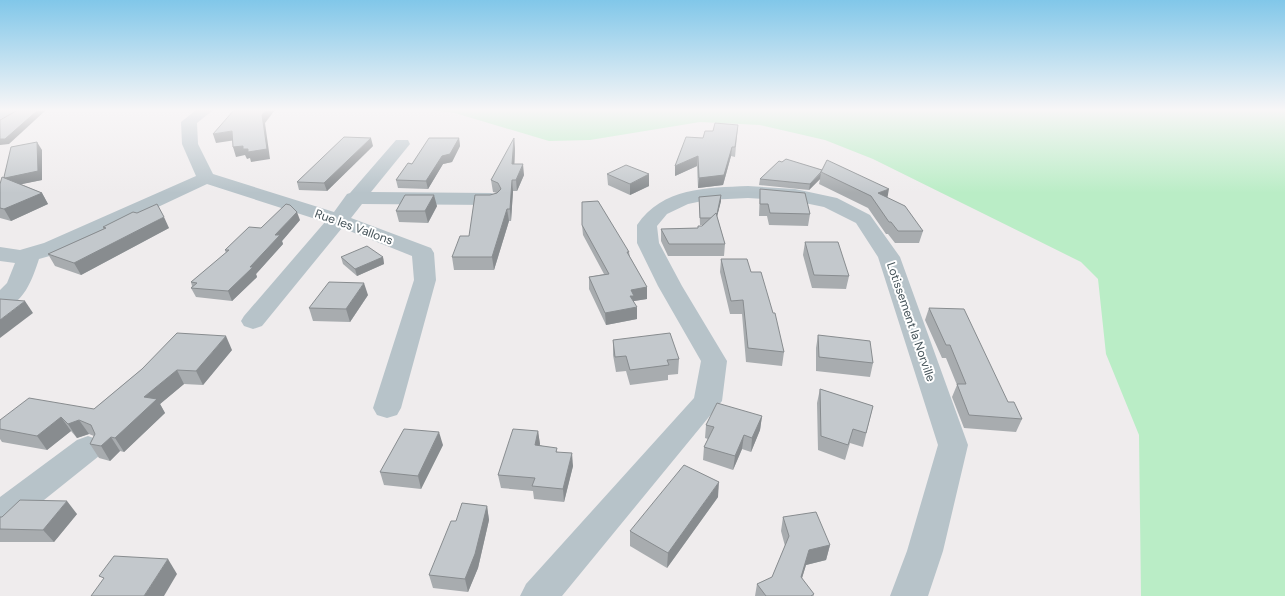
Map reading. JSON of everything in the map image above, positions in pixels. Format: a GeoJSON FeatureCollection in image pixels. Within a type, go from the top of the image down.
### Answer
{"type":"FeatureCollection","features":[{"type":"Feature","properties":{"kind":"street"},"geometry":{"type":"LineString","coordinates":[[0,254],[10,257],[30,255],[52,248],[206,178],[190,144],[190,138]]}},
{"type":"Feature","properties":{"kind":"street"},"geometry":{"type":"LineString","coordinates":[[252,321],[336,219],[402,144]]}},
{"type":"Feature","properties":{"kind":"street","name":"Rue les Vallons"},"geometry":{"type":"LineString","coordinates":[[206,178],[336,219],[423,253],[425,280],[387,408]]}},
{"type":"Feature","properties":{"kind":"street","name":"Lotissement la Norville"},"geometry":{"type":"LineString","coordinates":[[539,596],[708,401],[714,361],[670,286],[648,243],[647,225],[660,210],[682,199],[707,194],[748,192],[795,195],[830,202],[863,219],[889,257],[953,445],[925,551],[909,596]]}},
{"type":"Feature","properties":{"kind":"street"},"geometry":{"type":"LineString","coordinates":[[354,198],[491,199]]}},
{"type":"Feature","properties":{"kind":"street"},"geometry":{"type":"LineString","coordinates":[[0,303],[18,286],[30,255]]}},
{"type":"Feature","properties":{"kind":"street"},"geometry":{"type":"LineString","coordinates":[[0,518],[16,502],[88,448]]}},
{"type":"Feature","properties":{"kind":"green space"},"geometry":{"type":"Polygon","coordinates":[[[538,138],[603,138],[590,140],[549,141],[538,138]]]}},
{"type":"Feature","properties":{"kind":"green space"},"geometry":{"type":"Polygon","coordinates":[[[816,138],[1285,138],[1285,596],[1141,596],[1139,435],[1106,354],[1098,279],[1081,262],[873,159],[816,138]]]}},
{"type":"Feature","properties":{"kind":"building"},"geometry":{"type":"Polygon","coordinates":[[[232,138],[265,138],[267,149],[248,152],[248,149],[243,149],[243,146],[233,147],[232,138]]]}},
{"type":"Feature","properties":{"kind":"building"},"geometry":{"type":"Polygon","coordinates":[[[343,138],[371,138],[324,183],[297,182],[343,138]]]}},
{"type":"Feature","properties":{"kind":"building"},"geometry":{"type":"Polygon","coordinates":[[[429,138],[459,138],[450,154],[442,156],[426,181],[396,180],[408,163],[412,164],[429,138]]]}},
{"type":"Feature","properties":{"kind":"building"},"geometry":{"type":"Polygon","coordinates":[[[514,138],[512,164],[523,164],[516,180],[512,180],[510,209],[507,209],[492,257],[452,257],[460,236],[469,236],[475,195],[490,195],[497,193],[501,189],[498,183],[491,180],[514,138]]]}},
{"type":"Feature","properties":{"kind":"building"},"geometry":{"type":"Polygon","coordinates":[[[686,138],[736,138],[735,147],[732,147],[724,175],[699,178],[698,156],[675,166],[686,138]]]}},
{"type":"Feature","properties":{"kind":"building"},"geometry":{"type":"Polygon","coordinates":[[[37,142],[38,171],[5,178],[11,147],[37,142]]]}},
{"type":"Feature","properties":{"kind":"building"},"geometry":{"type":"Polygon","coordinates":[[[786,159],[822,170],[810,184],[760,179],[779,161],[782,162],[786,159]]]}},
{"type":"Feature","properties":{"kind":"building"},"geometry":{"type":"Polygon","coordinates":[[[827,160],[889,189],[878,193],[905,206],[923,231],[898,231],[889,222],[871,196],[821,172],[827,160]]]}},
{"type":"Feature","properties":{"kind":"building"},"geometry":{"type":"Polygon","coordinates":[[[626,165],[649,174],[630,184],[607,174],[626,165]]]}},
{"type":"Feature","properties":{"kind":"building"},"geometry":{"type":"Polygon","coordinates":[[[2,177],[42,193],[4,209],[0,208],[0,184],[2,177]]]}},
{"type":"Feature","properties":{"kind":"building"},"geometry":{"type":"Polygon","coordinates":[[[760,189],[805,193],[810,214],[770,213],[768,204],[760,204],[760,189]]]}},
{"type":"Feature","properties":{"kind":"building"},"geometry":{"type":"Polygon","coordinates":[[[405,195],[434,195],[425,211],[396,211],[405,195]]]}},
{"type":"Feature","properties":{"kind":"building"},"geometry":{"type":"Polygon","coordinates":[[[721,195],[717,214],[711,218],[700,218],[699,197],[721,195]]]}},
{"type":"Feature","properties":{"kind":"building"},"geometry":{"type":"Polygon","coordinates":[[[598,201],[629,252],[627,252],[647,287],[631,290],[634,296],[630,296],[637,307],[605,313],[589,277],[609,274],[582,225],[582,202],[598,201]]]}},
{"type":"Feature","properties":{"kind":"building"},"geometry":{"type":"Polygon","coordinates":[[[157,204],[164,217],[74,263],[48,254],[106,228],[103,227],[133,212],[137,213],[157,204]]]}},
{"type":"Feature","properties":{"kind":"building"},"geometry":{"type":"Polygon","coordinates":[[[286,204],[290,205],[297,212],[275,235],[280,235],[250,267],[253,267],[228,291],[191,288],[197,283],[191,282],[229,250],[225,250],[249,227],[261,228],[286,204]]]}},
{"type":"Feature","properties":{"kind":"building"},"geometry":{"type":"Polygon","coordinates":[[[716,213],[725,244],[669,244],[661,229],[698,228],[698,226],[702,226],[716,213]]]}},
{"type":"Feature","properties":{"kind":"building"},"geometry":{"type":"Polygon","coordinates":[[[805,242],[838,242],[849,276],[814,275],[805,242]]]}},
{"type":"Feature","properties":{"kind":"building"},"geometry":{"type":"Polygon","coordinates":[[[367,246],[383,257],[355,269],[341,257],[367,246]]]}},
{"type":"Feature","properties":{"kind":"building"},"geometry":{"type":"Polygon","coordinates":[[[721,259],[747,259],[751,272],[761,272],[773,313],[775,313],[784,352],[748,348],[743,300],[731,301],[721,259]]]}},
{"type":"Feature","properties":{"kind":"building"},"geometry":{"type":"Polygon","coordinates":[[[329,282],[364,283],[346,309],[309,308],[329,282]]]}},
{"type":"Feature","properties":{"kind":"building"},"geometry":{"type":"Polygon","coordinates":[[[0,299],[25,301],[0,320],[0,299]]]}},
{"type":"Feature","properties":{"kind":"building"},"geometry":{"type":"Polygon","coordinates":[[[929,308],[964,309],[1008,402],[1014,402],[1022,419],[969,415],[957,384],[966,384],[950,345],[946,345],[929,308]]]}},
{"type":"Feature","properties":{"kind":"building"},"geometry":{"type":"Polygon","coordinates":[[[177,333],[226,336],[196,371],[177,370],[144,397],[157,399],[115,438],[111,437],[101,446],[90,444],[95,434],[91,425],[79,420],[68,424],[61,417],[37,436],[0,429],[0,420],[29,398],[94,409],[142,369],[177,333]]]}},
{"type":"Feature","properties":{"kind":"building"},"geometry":{"type":"Polygon","coordinates":[[[670,333],[679,359],[667,360],[669,365],[630,370],[626,356],[615,357],[613,340],[670,333]]]}},
{"type":"Feature","properties":{"kind":"building"},"geometry":{"type":"Polygon","coordinates":[[[818,335],[870,341],[873,363],[819,357],[818,335]]]}},
{"type":"Feature","properties":{"kind":"building"},"geometry":{"type":"Polygon","coordinates":[[[820,389],[873,406],[866,433],[853,429],[848,445],[821,436],[820,389]]]}},
{"type":"Feature","properties":{"kind":"building"},"geometry":{"type":"Polygon","coordinates":[[[717,403],[762,416],[752,438],[744,435],[735,456],[704,447],[714,427],[706,425],[717,403]]]}},
{"type":"Feature","properties":{"kind":"building"},"geometry":{"type":"Polygon","coordinates":[[[404,429],[439,432],[418,476],[380,472],[404,429]]]}},
{"type":"Feature","properties":{"kind":"building"},"geometry":{"type":"Polygon","coordinates":[[[513,429],[538,431],[535,445],[557,448],[556,452],[572,453],[563,489],[532,486],[535,478],[498,475],[513,429]]]}},
{"type":"Feature","properties":{"kind":"building"},"geometry":{"type":"Polygon","coordinates":[[[684,465],[719,482],[668,553],[630,531],[684,465]]]}},
{"type":"Feature","properties":{"kind":"building"},"geometry":{"type":"Polygon","coordinates":[[[20,500],[67,501],[43,530],[0,529],[0,517],[20,500]]]}},
{"type":"Feature","properties":{"kind":"building"},"geometry":{"type":"Polygon","coordinates":[[[462,503],[487,506],[475,554],[465,579],[429,575],[451,521],[456,521],[462,503]]]}},
{"type":"Feature","properties":{"kind":"building"},"geometry":{"type":"Polygon","coordinates":[[[816,512],[830,545],[809,550],[801,577],[814,594],[811,596],[766,596],[757,584],[772,577],[789,536],[783,517],[816,512]]]}},
{"type":"Feature","properties":{"kind":"building"},"geometry":{"type":"Polygon","coordinates":[[[114,556],[168,559],[144,596],[91,596],[104,578],[99,576],[114,556]]]}}]}
